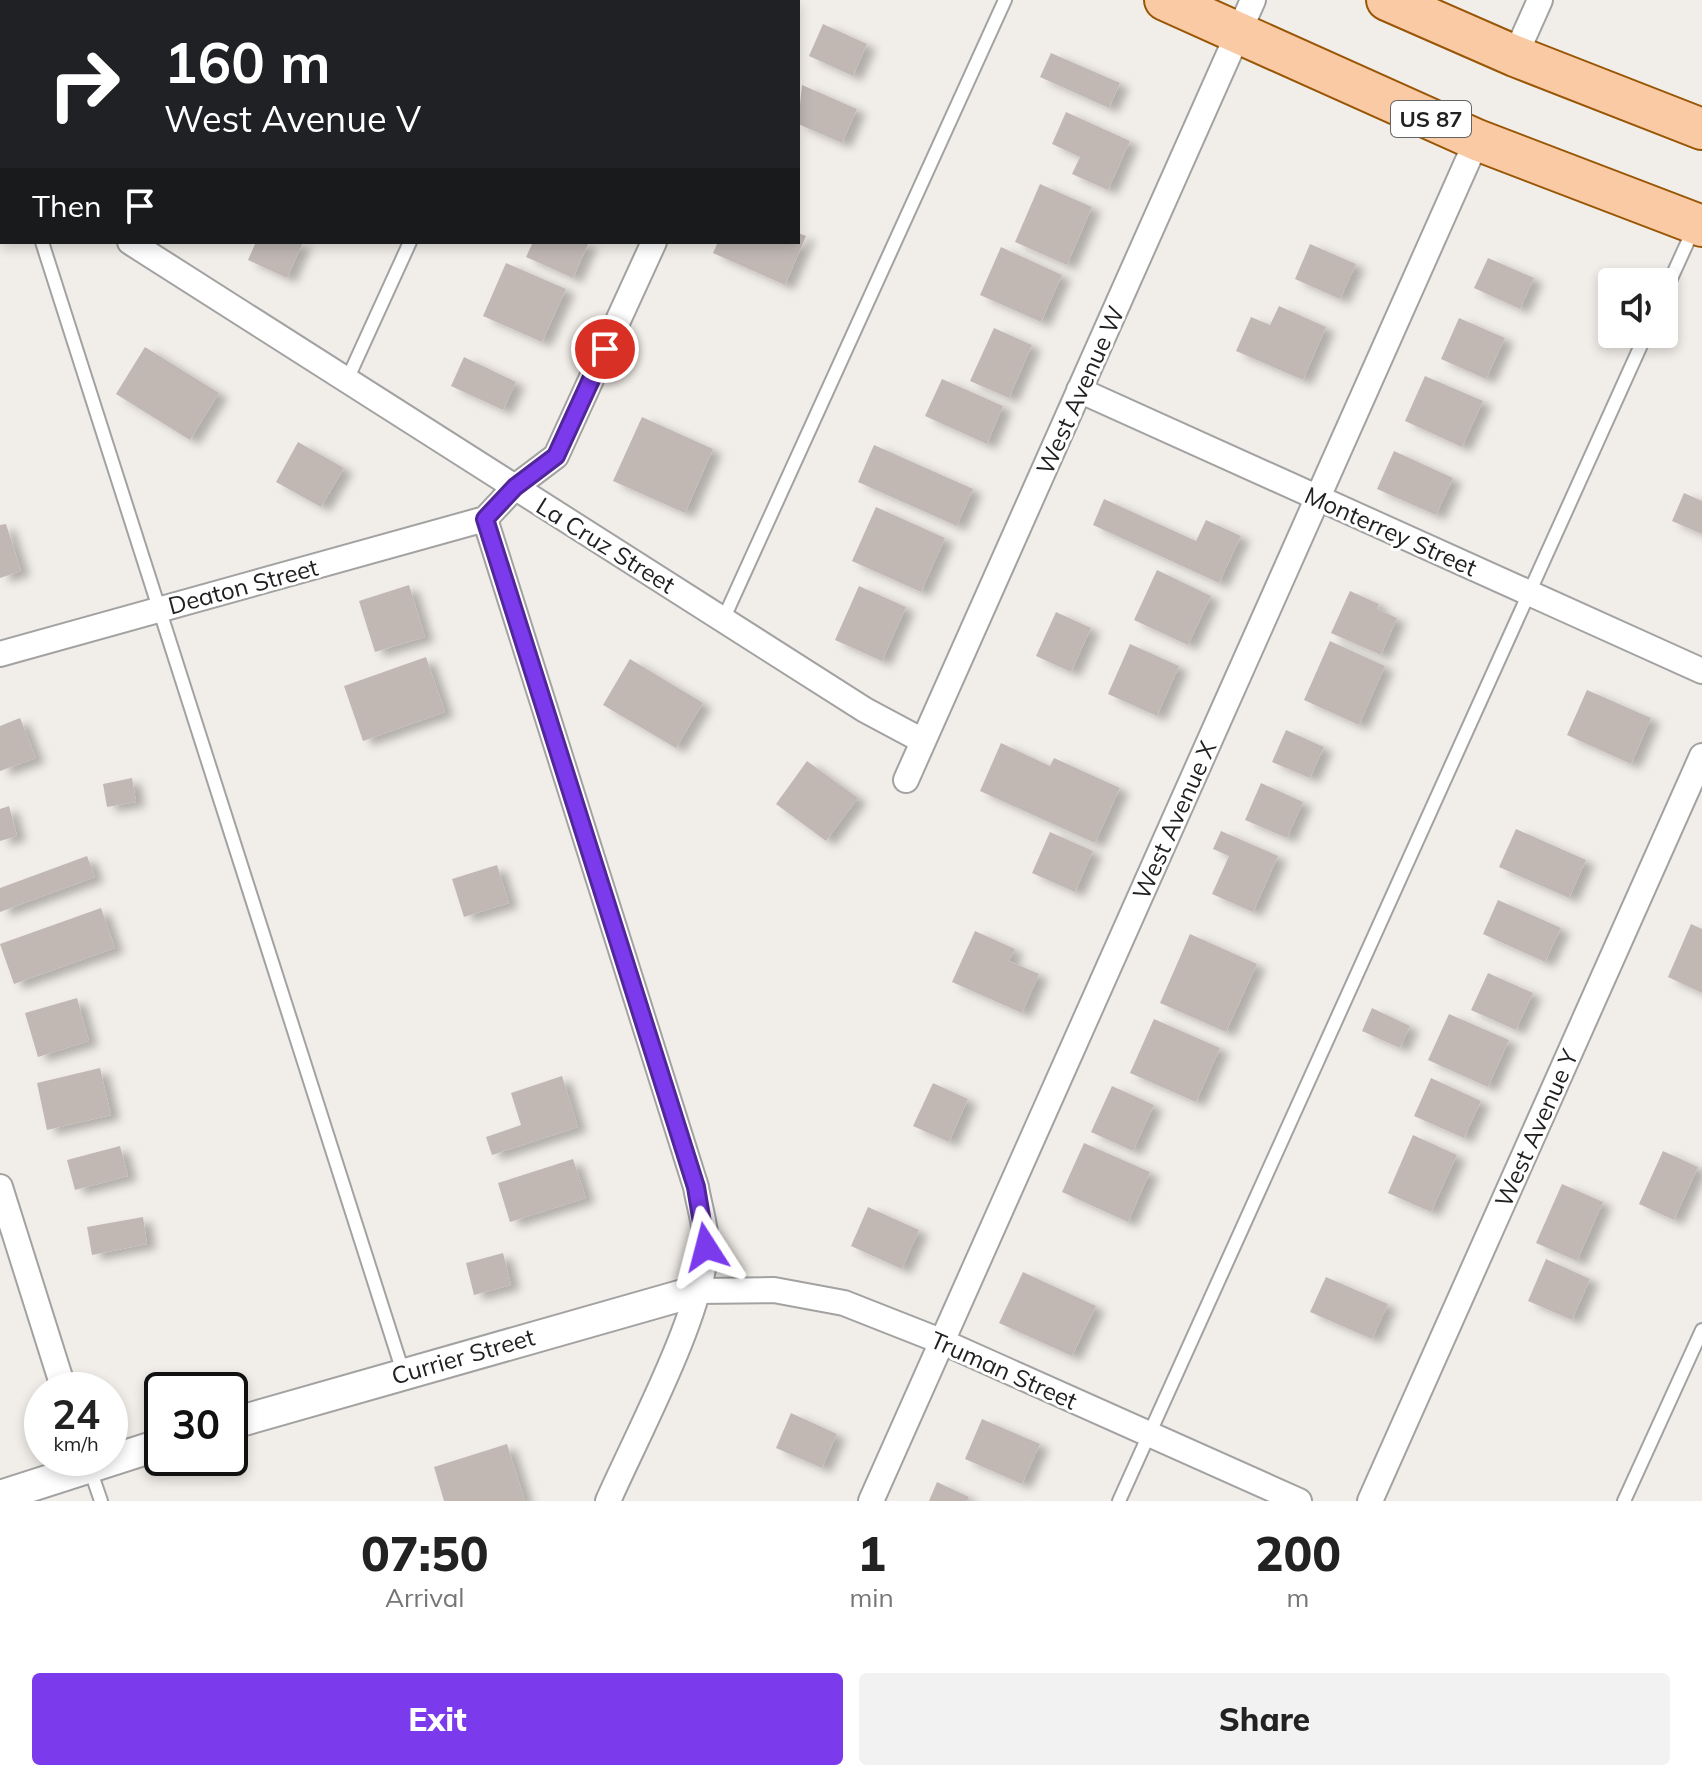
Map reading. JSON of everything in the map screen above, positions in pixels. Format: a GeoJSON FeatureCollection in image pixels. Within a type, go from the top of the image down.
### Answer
{"type":"FeatureCollection","features":[{"type":"Feature","properties":{"kind":"main road","name":"US 87"},"geometry":{"type":"LineString","coordinates":[[1165,0],[1246,16],[1477,140],[1699,225]]}},
{"type":"Feature","properties":{"kind":"main road"},"geometry":{"type":"LineString","coordinates":[[1387,0],[1515,56],[1702,129]]}},
{"type":"Feature","properties":{"kind":"street"},"geometry":{"type":"LineString","coordinates":[[1515,56],[1540,0]]}},
{"type":"Feature","properties":{"kind":"street","name":"West Avenue W"},"geometry":{"type":"LineString","coordinates":[[906,780],[1246,16]]}},
{"type":"Feature","properties":{"kind":"street","name":"West Avenue X"},"geometry":{"type":"LineString","coordinates":[[871,1501],[1477,140]]}},
{"type":"Feature","properties":{"kind":"street"},"geometry":{"type":"LineString","coordinates":[[608,1501],[673,1354],[697,1291],[706,1247],[696,1187],[485,519],[515,487],[556,456],[653,244]]}},
{"type":"Feature","properties":{"kind":"street","name":"La Cruz Street"},"geometry":{"type":"LineString","coordinates":[[144,246],[347,380],[723,620],[865,710],[923,741]]}},
{"type":"Feature","properties":{"kind":"street","name":"Monterrey Street"},"geometry":{"type":"LineString","coordinates":[[1079,390],[1702,671]]}},
{"type":"Feature","properties":{"kind":"street","name":"Deaton Street"},"geometry":{"type":"LineString","coordinates":[[0,654],[485,519]]}},
{"type":"Feature","properties":{"kind":"street","name":"West Avenue Y"},"geometry":{"type":"LineString","coordinates":[[1370,1501],[1702,756]]}},
{"type":"Feature","properties":{"kind":"street"},"geometry":{"type":"LineString","coordinates":[[0,1187],[58,1372]]}},
{"type":"Feature","properties":{"kind":"street","name":"Truman Street"},"geometry":{"type":"LineString","coordinates":[[697,1291],[774,1290],[844,1303],[943,1342],[1299,1501]]}},
{"type":"Feature","properties":{"kind":"street","name":"Currier Street"},"geometry":{"type":"LineString","coordinates":[[248,1419],[403,1372],[697,1291]]}},
{"type":"Feature","properties":{"kind":"street"},"geometry":{"type":"LineString","coordinates":[[0,1496],[51,1476]]}},
{"type":"Feature","properties":{"kind":"lane"},"geometry":{"type":"LineString","coordinates":[[723,620],[1005,0]]}},
{"type":"Feature","properties":{"kind":"lane"},"geometry":{"type":"LineString","coordinates":[[1677,268],[1699,225]]}},
{"type":"Feature","properties":{"kind":"lane"},"geometry":{"type":"LineString","coordinates":[[43,244],[403,1372]]}},
{"type":"Feature","properties":{"kind":"lane"},"geometry":{"type":"LineString","coordinates":[[347,380],[409,244]]}},
{"type":"Feature","properties":{"kind":"lane"},"geometry":{"type":"LineString","coordinates":[[1119,1501],[1640,348]]}},
{"type":"Feature","properties":{"kind":"lane"},"geometry":{"type":"LineString","coordinates":[[1624,1501],[1702,1330]]}},
{"type":"Feature","properties":{"kind":"lane"},"geometry":{"type":"LineString","coordinates":[[92,1476],[101,1501]]}},
{"type":"Feature","properties":{"kind":"building"},"geometry":{"type":"Polygon","coordinates":[[[823,24],[867,44],[853,76],[809,56],[823,24]]]}},
{"type":"Feature","properties":{"kind":"building"},"geometry":{"type":"Polygon","coordinates":[[[1051,53],[1120,83],[1109,108],[1040,77],[1051,53]]]}},
{"type":"Feature","properties":{"kind":"building"},"geometry":{"type":"Polygon","coordinates":[[[802,85],[857,109],[842,143],[800,125],[802,85]]]}},
{"type":"Feature","properties":{"kind":"building"},"geometry":{"type":"Polygon","coordinates":[[[1066,112],[1130,141],[1108,190],[1072,174],[1080,157],[1052,144],[1066,112]]]}},
{"type":"Feature","properties":{"kind":"building"},"geometry":{"type":"Polygon","coordinates":[[[1040,184],[1092,207],[1067,265],[1015,242],[1040,184]]]}},
{"type":"Feature","properties":{"kind":"building"},"geometry":{"type":"Polygon","coordinates":[[[800,234],[806,236],[785,285],[713,253],[717,244],[800,244],[800,234]]]}},
{"type":"Feature","properties":{"kind":"building"},"geometry":{"type":"Polygon","coordinates":[[[255,244],[302,244],[287,278],[248,260],[255,244]]]}},
{"type":"Feature","properties":{"kind":"building"},"geometry":{"type":"Polygon","coordinates":[[[532,244],[588,244],[573,278],[526,257],[532,244]]]}},
{"type":"Feature","properties":{"kind":"building"},"geometry":{"type":"Polygon","coordinates":[[[1310,244],[1356,264],[1340,299],[1295,279],[1310,244]]]}},
{"type":"Feature","properties":{"kind":"building"},"geometry":{"type":"Polygon","coordinates":[[[1001,247],[1062,275],[1041,322],[980,295],[1001,247]]]}},
{"type":"Feature","properties":{"kind":"building"},"geometry":{"type":"Polygon","coordinates":[[[1488,258],[1534,278],[1520,309],[1474,288],[1488,258]]]}},
{"type":"Feature","properties":{"kind":"building"},"geometry":{"type":"Polygon","coordinates":[[[506,263],[566,289],[542,342],[483,316],[506,263]]]}},
{"type":"Feature","properties":{"kind":"building"},"geometry":{"type":"Polygon","coordinates":[[[1279,306],[1326,327],[1303,380],[1236,351],[1251,317],[1270,325],[1279,306]]]}},
{"type":"Feature","properties":{"kind":"building"},"geometry":{"type":"Polygon","coordinates":[[[1459,318],[1505,338],[1486,379],[1441,359],[1459,318]]]}},
{"type":"Feature","properties":{"kind":"building"},"geometry":{"type":"Polygon","coordinates":[[[994,328],[1032,345],[1009,398],[970,381],[994,328]]]}},
{"type":"Feature","properties":{"kind":"building"},"geometry":{"type":"Polygon","coordinates":[[[145,347],[219,393],[190,440],[116,394],[145,347]]]}},
{"type":"Feature","properties":{"kind":"building"},"geometry":{"type":"Polygon","coordinates":[[[464,357],[516,382],[503,410],[451,386],[464,357]]]}},
{"type":"Feature","properties":{"kind":"building"},"geometry":{"type":"Polygon","coordinates":[[[1425,376],[1483,401],[1462,447],[1405,421],[1425,376]]]}},
{"type":"Feature","properties":{"kind":"building"},"geometry":{"type":"Polygon","coordinates":[[[942,379],[1003,406],[987,444],[925,416],[942,379]]]}},
{"type":"Feature","properties":{"kind":"building"},"geometry":{"type":"Polygon","coordinates":[[[642,417],[713,449],[685,513],[613,481],[642,417]]]}},
{"type":"Feature","properties":{"kind":"building"},"geometry":{"type":"Polygon","coordinates":[[[298,442],[344,468],[321,507],[276,482],[298,442]]]}},
{"type":"Feature","properties":{"kind":"building"},"geometry":{"type":"Polygon","coordinates":[[[874,445],[973,489],[957,526],[858,482],[874,445]]]}},
{"type":"Feature","properties":{"kind":"building"},"geometry":{"type":"Polygon","coordinates":[[[1394,451],[1453,478],[1436,515],[1377,489],[1394,451]]]}},
{"type":"Feature","properties":{"kind":"building"},"geometry":{"type":"Polygon","coordinates":[[[1684,493],[1702,501],[1702,534],[1672,521],[1684,493]]]}},
{"type":"Feature","properties":{"kind":"building"},"geometry":{"type":"Polygon","coordinates":[[[1104,499],[1196,541],[1206,520],[1241,536],[1219,583],[1093,525],[1104,499]]]}},
{"type":"Feature","properties":{"kind":"building"},"geometry":{"type":"Polygon","coordinates":[[[876,507],[945,538],[921,592],[852,561],[876,507]]]}},
{"type":"Feature","properties":{"kind":"building"},"geometry":{"type":"Polygon","coordinates":[[[6,524],[21,571],[0,578],[0,525],[6,524]]]}},
{"type":"Feature","properties":{"kind":"building"},"geometry":{"type":"Polygon","coordinates":[[[1157,570],[1211,596],[1188,645],[1134,620],[1157,570]]]}},
{"type":"Feature","properties":{"kind":"building"},"geometry":{"type":"Polygon","coordinates":[[[409,585],[425,637],[375,652],[359,601],[409,585]]]}},
{"type":"Feature","properties":{"kind":"building"},"geometry":{"type":"Polygon","coordinates":[[[859,586],[906,607],[882,661],[835,640],[859,586]]]}},
{"type":"Feature","properties":{"kind":"building"},"geometry":{"type":"Polygon","coordinates":[[[1350,591],[1379,604],[1377,609],[1397,618],[1381,655],[1331,633],[1350,591]]]}},
{"type":"Feature","properties":{"kind":"building"},"geometry":{"type":"Polygon","coordinates":[[[1056,612],[1091,628],[1071,672],[1036,656],[1056,612]]]}},
{"type":"Feature","properties":{"kind":"building"},"geometry":{"type":"Polygon","coordinates":[[[1330,641],[1385,666],[1359,725],[1304,700],[1330,641]]]}},
{"type":"Feature","properties":{"kind":"building"},"geometry":{"type":"Polygon","coordinates":[[[1130,644],[1179,666],[1157,716],[1108,694],[1130,644]]]}},
{"type":"Feature","properties":{"kind":"building"},"geometry":{"type":"Polygon","coordinates":[[[426,657],[445,712],[363,741],[344,686],[426,657]]]}},
{"type":"Feature","properties":{"kind":"building"},"geometry":{"type":"Polygon","coordinates":[[[630,659],[703,703],[676,748],[603,705],[630,659]]]}},
{"type":"Feature","properties":{"kind":"building"},"geometry":{"type":"Polygon","coordinates":[[[1587,690],[1651,718],[1631,764],[1567,735],[1587,690]]]}},
{"type":"Feature","properties":{"kind":"building"},"geometry":{"type":"Polygon","coordinates":[[[20,718],[36,758],[0,771],[0,726],[20,718]]]}},
{"type":"Feature","properties":{"kind":"building"},"geometry":{"type":"Polygon","coordinates":[[[1286,730],[1324,747],[1310,778],[1272,762],[1286,730]]]}},
{"type":"Feature","properties":{"kind":"building"},"geometry":{"type":"Polygon","coordinates":[[[1001,743],[1050,766],[1054,758],[1120,788],[1095,843],[980,791],[1001,743]]]}},
{"type":"Feature","properties":{"kind":"building"},"geometry":{"type":"Polygon","coordinates":[[[807,761],[858,798],[826,841],[776,804],[807,761]]]}},
{"type":"Feature","properties":{"kind":"building"},"geometry":{"type":"Polygon","coordinates":[[[132,778],[136,802],[107,807],[103,784],[132,778]]]}},
{"type":"Feature","properties":{"kind":"building"},"geometry":{"type":"Polygon","coordinates":[[[1261,783],[1303,802],[1287,838],[1245,820],[1261,783]]]}},
{"type":"Feature","properties":{"kind":"building"},"geometry":{"type":"Polygon","coordinates":[[[9,806],[17,836],[0,841],[0,809],[9,806]]]}},
{"type":"Feature","properties":{"kind":"building"},"geometry":{"type":"Polygon","coordinates":[[[1516,829],[1586,860],[1569,898],[1499,867],[1516,829]]]}},
{"type":"Feature","properties":{"kind":"building"},"geometry":{"type":"Polygon","coordinates":[[[1221,831],[1278,856],[1253,912],[1212,894],[1229,856],[1213,849],[1221,831]]]}},
{"type":"Feature","properties":{"kind":"building"},"geometry":{"type":"Polygon","coordinates":[[[1050,832],[1093,851],[1075,892],[1032,873],[1050,832]]]}},
{"type":"Feature","properties":{"kind":"building"},"geometry":{"type":"Polygon","coordinates":[[[87,856],[95,877],[0,912],[0,888],[87,856]]]}},
{"type":"Feature","properties":{"kind":"building"},"geometry":{"type":"Polygon","coordinates":[[[497,865],[509,903],[464,917],[452,879],[497,865]]]}},
{"type":"Feature","properties":{"kind":"building"},"geometry":{"type":"Polygon","coordinates":[[[1498,900],[1561,928],[1545,962],[1483,934],[1498,900]]]}},
{"type":"Feature","properties":{"kind":"building"},"geometry":{"type":"Polygon","coordinates":[[[101,908],[115,948],[14,984],[0,944],[101,908]]]}},
{"type":"Feature","properties":{"kind":"building"},"geometry":{"type":"Polygon","coordinates":[[[1691,924],[1702,929],[1702,993],[1668,977],[1691,924]]]}},
{"type":"Feature","properties":{"kind":"building"},"geometry":{"type":"Polygon","coordinates":[[[975,931],[1015,949],[1009,961],[1039,974],[1022,1013],[952,982],[975,931]]]}},
{"type":"Feature","properties":{"kind":"building"},"geometry":{"type":"Polygon","coordinates":[[[1190,934],[1257,964],[1226,1032],[1160,1003],[1190,934]]]}},
{"type":"Feature","properties":{"kind":"building"},"geometry":{"type":"Polygon","coordinates":[[[1488,973],[1533,993],[1516,1030],[1471,1010],[1488,973]]]}},
{"type":"Feature","properties":{"kind":"building"},"geometry":{"type":"Polygon","coordinates":[[[77,998],[89,1041],[38,1057],[25,1013],[77,998]]]}},
{"type":"Feature","properties":{"kind":"building"},"geometry":{"type":"Polygon","coordinates":[[[1372,1008],[1410,1026],[1400,1048],[1362,1031],[1372,1008]]]}},
{"type":"Feature","properties":{"kind":"building"},"geometry":{"type":"Polygon","coordinates":[[[1449,1014],[1509,1040],[1488,1087],[1428,1060],[1449,1014]]]}},
{"type":"Feature","properties":{"kind":"building"},"geometry":{"type":"Polygon","coordinates":[[[1154,1019],[1220,1048],[1196,1102],[1130,1073],[1154,1019]]]}},
{"type":"Feature","properties":{"kind":"building"},"geometry":{"type":"Polygon","coordinates":[[[100,1068],[111,1115],[47,1130],[37,1083],[100,1068]]]}},
{"type":"Feature","properties":{"kind":"building"},"geometry":{"type":"Polygon","coordinates":[[[562,1076],[578,1127],[492,1155],[486,1137],[521,1125],[511,1093],[562,1076]]]}},
{"type":"Feature","properties":{"kind":"building"},"geometry":{"type":"Polygon","coordinates":[[[1431,1078],[1481,1101],[1464,1138],[1414,1116],[1431,1078]]]}},
{"type":"Feature","properties":{"kind":"building"},"geometry":{"type":"Polygon","coordinates":[[[933,1083],[968,1099],[949,1142],[913,1126],[933,1083]]]}},
{"type":"Feature","properties":{"kind":"building"},"geometry":{"type":"Polygon","coordinates":[[[1112,1086],[1154,1105],[1133,1151],[1091,1132],[1112,1086]]]}},
{"type":"Feature","properties":{"kind":"building"},"geometry":{"type":"Polygon","coordinates":[[[1413,1135],[1457,1155],[1431,1212],[1388,1193],[1413,1135]]]}},
{"type":"Feature","properties":{"kind":"building"},"geometry":{"type":"Polygon","coordinates":[[[1084,1143],[1150,1172],[1128,1222],[1062,1192],[1084,1143]]]}},
{"type":"Feature","properties":{"kind":"building"},"geometry":{"type":"Polygon","coordinates":[[[120,1146],[128,1176],[75,1190],[67,1160],[120,1146]]]}},
{"type":"Feature","properties":{"kind":"building"},"geometry":{"type":"Polygon","coordinates":[[[1663,1151],[1698,1167],[1674,1220],[1639,1204],[1663,1151]]]}},
{"type":"Feature","properties":{"kind":"building"},"geometry":{"type":"Polygon","coordinates":[[[573,1159],[586,1198],[510,1222],[498,1183],[573,1159]]]}},
{"type":"Feature","properties":{"kind":"building"},"geometry":{"type":"Polygon","coordinates":[[[1562,1184],[1603,1202],[1577,1261],[1536,1243],[1562,1184]]]}},
{"type":"Feature","properties":{"kind":"building"},"geometry":{"type":"Polygon","coordinates":[[[868,1207],[919,1230],[902,1269],[851,1246],[868,1207]]]}},
{"type":"Feature","properties":{"kind":"building"},"geometry":{"type":"Polygon","coordinates":[[[143,1217],[147,1244],[92,1255],[87,1227],[143,1217]]]}},
{"type":"Feature","properties":{"kind":"building"},"geometry":{"type":"Polygon","coordinates":[[[503,1253],[511,1285],[474,1295],[466,1263],[503,1253]]]}},
{"type":"Feature","properties":{"kind":"building"},"geometry":{"type":"Polygon","coordinates":[[[1546,1259],[1590,1279],[1572,1320],[1528,1301],[1546,1259]]]}},
{"type":"Feature","properties":{"kind":"building"},"geometry":{"type":"Polygon","coordinates":[[[1023,1272],[1096,1306],[1072,1356],[999,1323],[1023,1272]]]}},
{"type":"Feature","properties":{"kind":"building"},"geometry":{"type":"Polygon","coordinates":[[[1326,1277],[1388,1304],[1372,1339],[1310,1312],[1326,1277]]]}},
{"type":"Feature","properties":{"kind":"building"},"geometry":{"type":"Polygon","coordinates":[[[791,1413],[837,1434],[822,1468],[776,1448],[791,1413]]]}},
{"type":"Feature","properties":{"kind":"building"},"geometry":{"type":"Polygon","coordinates":[[[982,1419],[1040,1444],[1022,1484],[965,1459],[982,1419]]]}},
{"type":"Feature","properties":{"kind":"building"},"geometry":{"type":"Polygon","coordinates":[[[507,1444],[525,1501],[444,1501],[434,1467],[507,1444]]]}},
{"type":"Feature","properties":{"kind":"building"},"geometry":{"type":"Polygon","coordinates":[[[937,1482],[969,1497],[967,1501],[929,1501],[937,1482]]]}},
{"type":"Feature","properties":{"kind":"route"},"geometry":{"type":"LineString","coordinates":[[605,349],[556,456],[515,487],[485,519],[696,1187],[706,1247]]}}]}
